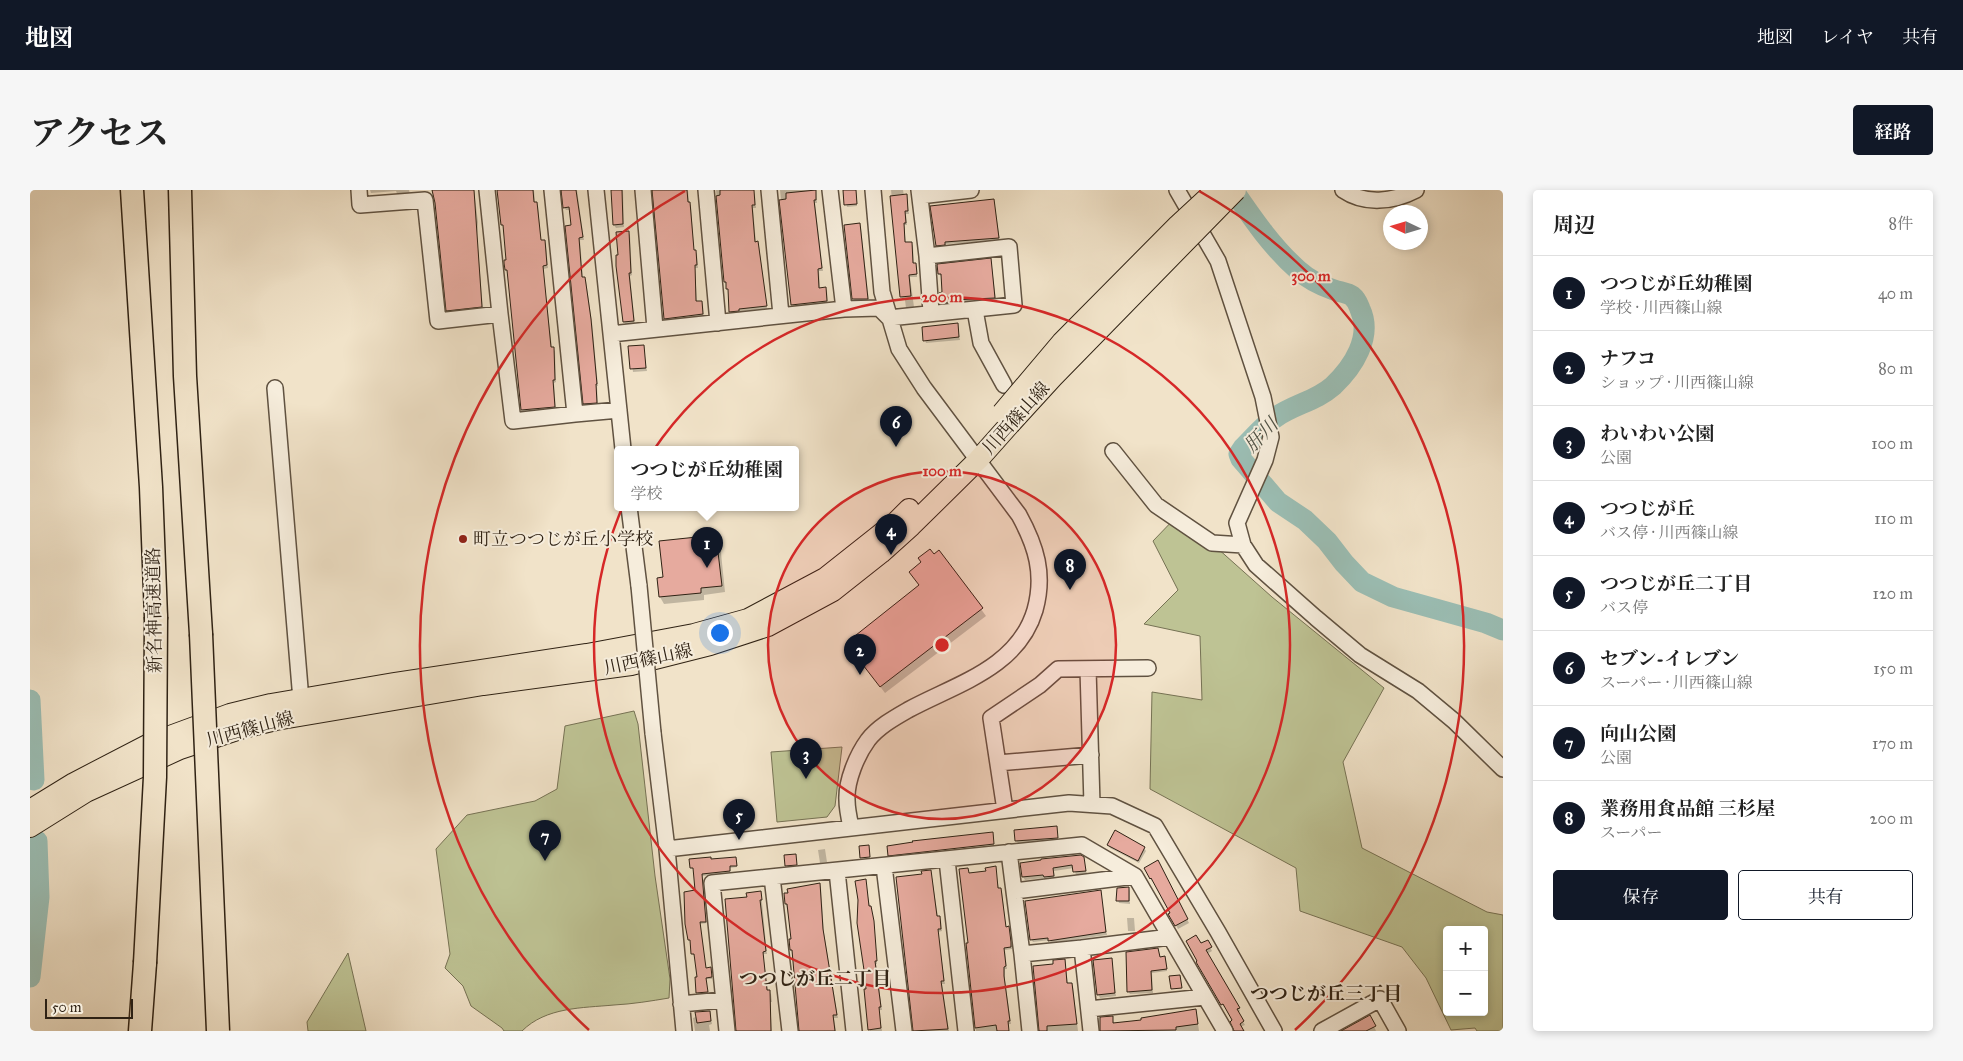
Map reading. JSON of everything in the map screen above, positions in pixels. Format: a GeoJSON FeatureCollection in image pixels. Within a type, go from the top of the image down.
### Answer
{"type":"FeatureCollection","features":[{"type":"Feature","properties":{"kind":"highway","name":"新名神高速道路"},"geometry":{"type":"LineString","coordinates":[[132,190],[151,487],[156,617],[155,777],[140,1031]]}},
{"type":"Feature","properties":{"kind":"highway"},"geometry":{"type":"LineString","coordinates":[[180,190],[185,376],[201,634],[218,1031]]}},
{"type":"Feature","properties":{"kind":"main road","name":"川西篠山線"},"geometry":{"type":"LineString","coordinates":[[30,827],[86,792],[180,749],[243,728],[276,720],[483,685],[631,665],[710,645],[768,626],[833,591],[912,526],[1006,418],[1062,342],[1178,225],[1216,190]]}},
{"type":"Feature","properties":{"kind":"main road","name":"川西篠山線"},"geometry":{"type":"LineString","coordinates":[[1006,418],[1053,377],[1236,190]]}},
{"type":"Feature","properties":{"kind":"main road","name":"川西篠山線"},"geometry":{"type":"LineString","coordinates":[[30,810],[74,783],[151,743],[230,714],[270,704],[394,683],[587,654],[694,634],[748,619],[824,578],[897,521],[974,455]]}},
{"type":"Feature","properties":{"kind":"street"},"geometry":{"type":"LineString","coordinates":[[359,190],[360,205],[424,195],[438,321],[500,314]]}},
{"type":"Feature","properties":{"kind":"street"},"geometry":{"type":"LineString","coordinates":[[488,190],[513,421],[619,410]]}},
{"type":"Feature","properties":{"kind":"street"},"geometry":{"type":"LineString","coordinates":[[552,190],[575,414]]}},
{"type":"Feature","properties":{"kind":"street"},"geometry":{"type":"LineString","coordinates":[[596,190],[623,446]]}},
{"type":"Feature","properties":{"kind":"street"},"geometry":{"type":"LineString","coordinates":[[643,190],[655,328]]}},
{"type":"Feature","properties":{"kind":"street"},"geometry":{"type":"LineString","coordinates":[[706,190],[718,322]]}},
{"type":"Feature","properties":{"kind":"street"},"geometry":{"type":"LineString","coordinates":[[769,190],[781,315]]}},
{"type":"Feature","properties":{"kind":"street"},"geometry":{"type":"LineString","coordinates":[[830,190],[844,308]]}},
{"type":"Feature","properties":{"kind":"street"},"geometry":{"type":"LineString","coordinates":[[851,827],[847,799],[851,776],[869,740],[889,720],[994,665],[1020,642],[1031,623],[1037,601],[1039,567],[1032,538],[1019,515],[924,388],[899,349],[882,292],[873,190]]}},
{"type":"Feature","properties":{"kind":"street"},"geometry":{"type":"LineString","coordinates":[[932,312],[919,193],[971,190]]}},
{"type":"Feature","properties":{"kind":"street"},"geometry":{"type":"LineString","coordinates":[[1177,190],[1218,261],[1264,397],[1271,437],[1265,460],[1237,523],[1243,545],[1256,566],[1301,605],[1360,655],[1425,697],[1454,721],[1503,769]]}},
{"type":"Feature","properties":{"kind":"street"},"geometry":{"type":"LineString","coordinates":[[1343,190],[1352,196],[1380,201],[1399,198],[1416,190]]}},
{"type":"Feature","properties":{"kind":"street"},"geometry":{"type":"LineString","coordinates":[[889,318],[932,312],[975,310],[1014,305],[1009,247],[926,256]]}},
{"type":"Feature","properties":{"kind":"street"},"geometry":{"type":"LineString","coordinates":[[611,334],[844,308],[879,308],[889,318]]}},
{"type":"Feature","properties":{"kind":"street"},"geometry":{"type":"LineString","coordinates":[[975,310],[981,343],[1004,385]]}},
{"type":"Feature","properties":{"kind":"street"},"geometry":{"type":"LineString","coordinates":[[275,388],[301,700]]}},
{"type":"Feature","properties":{"kind":"street"},"geometry":{"type":"LineString","coordinates":[[1113,451],[1156,505],[1212,543],[1243,545]]}},
{"type":"Feature","properties":{"kind":"street"},"geometry":{"type":"LineString","coordinates":[[630,511],[667,849],[684,1031]]}},
{"type":"Feature","properties":{"kind":"street"},"geometry":{"type":"LineString","coordinates":[[1005,810],[991,718],[1040,685],[1058,669],[1148,668]]}},
{"type":"Feature","properties":{"kind":"street"},"geometry":{"type":"LineString","coordinates":[[1088,669],[1092,804]]}},
{"type":"Feature","properties":{"kind":"street"},"geometry":{"type":"LineString","coordinates":[[998,763],[1090,755]]}},
{"type":"Feature","properties":{"kind":"street"},"geometry":{"type":"LineString","coordinates":[[667,849],[1069,803],[1112,806],[1155,826],[1274,1031]]}},
{"type":"Feature","properties":{"kind":"street"},"geometry":{"type":"LineString","coordinates":[[727,1031],[712,883],[1082,845],[1136,876],[1225,1031]]}},
{"type":"Feature","properties":{"kind":"street"},"geometry":{"type":"LineString","coordinates":[[1009,852],[1030,1031]]}},
{"type":"Feature","properties":{"kind":"street"},"geometry":{"type":"LineString","coordinates":[[947,860],[966,1031]]}},
{"type":"Feature","properties":{"kind":"street"},"geometry":{"type":"LineString","coordinates":[[884,866],[904,1031]]}},
{"type":"Feature","properties":{"kind":"street"},"geometry":{"type":"LineString","coordinates":[[837,871],[854,1031]]}},
{"type":"Feature","properties":{"kind":"street"},"geometry":{"type":"LineString","coordinates":[[1015,891],[1136,876]]}},
{"type":"Feature","properties":{"kind":"street"},"geometry":{"type":"LineString","coordinates":[[772,877],[790,1031]]}},
{"type":"Feature","properties":{"kind":"street"},"geometry":{"type":"LineString","coordinates":[[1022,954],[1170,937]]}},
{"type":"Feature","properties":{"kind":"street"},"geometry":{"type":"LineString","coordinates":[[1082,948],[1091,1031]]}},
{"type":"Feature","properties":{"kind":"street"},"geometry":{"type":"LineString","coordinates":[[1089,1009],[1205,997]]}},
{"type":"Feature","properties":{"kind":"street"},"geometry":{"type":"LineString","coordinates":[[1326,1030],[1380,999],[1398,1031]]}},
{"type":"Feature","properties":{"kind":"street"},"geometry":{"type":"LineString","coordinates":[[681,1004],[723,1000]]}},
{"type":"Feature","properties":{"kind":"green space"},"geometry":{"type":"Polygon","coordinates":[[[1179,514],[1272,597],[1384,688],[1343,762],[1362,848],[1487,912],[1503,915],[1503,1031],[1477,1031],[1475,1028],[1451,1030],[1444,1016],[1488,1016],[1488,926],[1443,926],[1443,1013],[1426,978],[1402,947],[1300,911],[1296,868],[1150,789],[1152,692],[1202,700],[1200,636],[1144,624],[1178,590],[1153,541],[1179,514]]]}},
{"type":"Feature","properties":{"kind":"green space"},"geometry":{"type":"Polygon","coordinates":[[[634,711],[638,724],[655,876],[670,979],[669,998],[565,1010],[542,1017],[522,1031],[504,1031],[471,1006],[463,986],[445,968],[450,954],[436,849],[467,815],[535,801],[557,789],[565,726],[634,711]]]}},
{"type":"Feature","properties":{"kind":"green space"},"geometry":{"type":"Polygon","coordinates":[[[842,747],[835,806],[827,817],[777,822],[771,752],[842,747]]]}},
{"type":"Feature","properties":{"kind":"green space"},"geometry":{"type":"Polygon","coordinates":[[[348,953],[366,1031],[308,1031],[307,1022],[348,953]]]}},
{"type":"Feature","properties":{"kind":"building"},"geometry":{"type":"Polygon","coordinates":[[[432,190],[474,190],[482,307],[446,311],[432,190]]]}},
{"type":"Feature","properties":{"kind":"building"},"geometry":{"type":"Polygon","coordinates":[[[497,190],[533,190],[534,202],[537,202],[541,240],[545,240],[547,265],[543,266],[551,347],[554,347],[555,380],[553,380],[555,407],[521,410],[507,270],[505,270],[504,263],[504,260],[506,260],[503,225],[501,225],[497,190]]]}},
{"type":"Feature","properties":{"kind":"building"},"geometry":{"type":"Polygon","coordinates":[[[561,190],[576,190],[583,237],[579,238],[582,277],[585,277],[591,319],[597,403],[583,404],[565,226],[571,225],[569,207],[563,208],[561,190]]]}},
{"type":"Feature","properties":{"kind":"building"},"geometry":{"type":"Polygon","coordinates":[[[611,190],[622,190],[623,224],[613,225],[611,190]]]}},
{"type":"Feature","properties":{"kind":"building"},"geometry":{"type":"Polygon","coordinates":[[[652,190],[687,190],[688,202],[690,202],[694,250],[696,250],[696,301],[702,301],[703,314],[664,319],[652,190]]]}},
{"type":"Feature","properties":{"kind":"building"},"geometry":{"type":"Polygon","coordinates":[[[720,190],[754,190],[755,205],[752,205],[755,242],[758,241],[767,306],[729,312],[728,289],[726,289],[726,282],[724,282],[716,196],[720,195],[720,190]]]}},
{"type":"Feature","properties":{"kind":"building"},"geometry":{"type":"Polygon","coordinates":[[[816,190],[816,200],[814,200],[822,268],[818,269],[819,288],[826,287],[827,301],[791,305],[779,200],[786,199],[786,193],[816,190]]]}},
{"type":"Feature","properties":{"kind":"building"},"geometry":{"type":"Polygon","coordinates":[[[843,190],[856,190],[857,204],[844,205],[843,190]]]}},
{"type":"Feature","properties":{"kind":"building"},"geometry":{"type":"Polygon","coordinates":[[[907,194],[908,211],[905,211],[906,223],[904,223],[905,242],[912,242],[913,263],[916,263],[917,274],[909,275],[911,296],[900,297],[890,196],[907,194]]]}},
{"type":"Feature","properties":{"kind":"building"},"geometry":{"type":"Polygon","coordinates":[[[994,199],[999,238],[945,242],[945,245],[936,246],[930,206],[994,199]]]}},
{"type":"Feature","properties":{"kind":"building"},"geometry":{"type":"Polygon","coordinates":[[[860,223],[868,299],[852,299],[844,225],[860,223]]]}},
{"type":"Feature","properties":{"kind":"building"},"geometry":{"type":"Polygon","coordinates":[[[629,231],[631,273],[629,273],[634,321],[623,322],[616,266],[616,255],[618,255],[616,232],[629,231]]]}},
{"type":"Feature","properties":{"kind":"building"},"geometry":{"type":"Polygon","coordinates":[[[991,258],[995,298],[952,300],[952,302],[940,303],[939,293],[942,292],[941,274],[938,274],[937,264],[991,258]]]}},
{"type":"Feature","properties":{"kind":"building"},"geometry":{"type":"Polygon","coordinates":[[[958,323],[959,337],[923,341],[922,327],[958,323]]]}},
{"type":"Feature","properties":{"kind":"building"},"geometry":{"type":"Polygon","coordinates":[[[644,345],[646,368],[630,369],[628,346],[644,345]]]}},
{"type":"Feature","properties":{"kind":"building"},"geometry":{"type":"Polygon","coordinates":[[[716,535],[722,586],[701,588],[701,593],[659,597],[657,578],[663,577],[659,541],[716,535]]]}},
{"type":"Feature","properties":{"kind":"building"},"geometry":{"type":"Polygon","coordinates":[[[930,549],[934,554],[939,550],[983,608],[880,687],[846,643],[919,585],[909,572],[921,562],[918,558],[930,549]]]}},
{"type":"Feature","properties":{"kind":"building"},"geometry":{"type":"Polygon","coordinates":[[[1057,826],[1058,838],[1015,841],[1014,830],[1057,826]]]}},
{"type":"Feature","properties":{"kind":"building"},"geometry":{"type":"Polygon","coordinates":[[[1115,830],[1145,847],[1138,861],[1107,845],[1115,830]]]}},
{"type":"Feature","properties":{"kind":"building"},"geometry":{"type":"Polygon","coordinates":[[[993,832],[994,844],[888,856],[887,846],[912,841],[993,832]]]}},
{"type":"Feature","properties":{"kind":"building"},"geometry":{"type":"Polygon","coordinates":[[[869,845],[870,857],[860,858],[859,846],[869,845]]]}},
{"type":"Feature","properties":{"kind":"building"},"geometry":{"type":"Polygon","coordinates":[[[796,854],[797,865],[785,866],[784,855],[796,854]]]}},
{"type":"Feature","properties":{"kind":"building"},"geometry":{"type":"Polygon","coordinates":[[[1081,855],[1084,857],[1086,871],[1073,872],[1072,865],[1053,868],[1054,876],[1022,877],[1020,863],[1081,855]]]}},
{"type":"Feature","properties":{"kind":"building"},"geometry":{"type":"Polygon","coordinates":[[[711,857],[711,859],[736,857],[737,866],[730,866],[730,871],[702,874],[706,922],[700,922],[706,968],[711,967],[712,977],[706,978],[708,992],[696,993],[695,977],[697,977],[694,954],[691,954],[690,940],[688,940],[685,924],[684,892],[695,890],[693,868],[690,868],[689,859],[711,857]]]}},
{"type":"Feature","properties":{"kind":"building"},"geometry":{"type":"Polygon","coordinates":[[[1158,860],[1188,919],[1175,926],[1168,914],[1170,913],[1144,868],[1158,860]]]}},
{"type":"Feature","properties":{"kind":"building"},"geometry":{"type":"Polygon","coordinates":[[[996,866],[998,888],[1001,888],[1006,927],[1009,926],[1011,942],[1011,947],[1004,948],[1006,966],[1004,967],[1004,976],[1010,1021],[1008,1021],[1009,1031],[997,1031],[996,1025],[975,1028],[966,943],[968,943],[959,869],[968,868],[969,873],[986,871],[985,868],[996,866]]]}},
{"type":"Feature","properties":{"kind":"building"},"geometry":{"type":"Polygon","coordinates":[[[931,870],[937,916],[940,916],[941,929],[938,929],[944,981],[941,981],[948,1029],[913,1031],[896,877],[922,874],[921,871],[931,870]]]}},
{"type":"Feature","properties":{"kind":"building"},"geometry":{"type":"Polygon","coordinates":[[[866,879],[869,906],[871,906],[874,921],[877,961],[875,961],[881,1007],[879,1007],[881,1028],[868,1030],[864,989],[866,989],[857,923],[858,900],[855,881],[866,879]]]}},
{"type":"Feature","properties":{"kind":"building"},"geometry":{"type":"Polygon","coordinates":[[[820,883],[823,929],[837,1015],[833,1015],[835,1031],[799,1031],[792,950],[790,950],[789,939],[791,939],[784,893],[788,893],[787,889],[820,883]]]}},
{"type":"Feature","properties":{"kind":"building"},"geometry":{"type":"Polygon","coordinates":[[[1129,887],[1129,901],[1116,901],[1117,888],[1129,887]]]}},
{"type":"Feature","properties":{"kind":"building"},"geometry":{"type":"Polygon","coordinates":[[[1101,890],[1106,932],[1048,941],[1048,938],[1030,940],[1025,901],[1101,890]]]}},
{"type":"Feature","properties":{"kind":"building"},"geometry":{"type":"Polygon","coordinates":[[[761,891],[762,900],[760,900],[766,951],[763,952],[767,990],[770,990],[771,1031],[736,1031],[725,899],[747,897],[746,893],[761,891]]]}},
{"type":"Feature","properties":{"kind":"building"},"geometry":{"type":"Polygon","coordinates":[[[1196,935],[1201,943],[1208,940],[1212,947],[1206,950],[1240,1008],[1237,1009],[1244,1021],[1240,1024],[1244,1031],[1234,1031],[1230,1022],[1232,1020],[1196,962],[1186,941],[1196,935]]]}},
{"type":"Feature","properties":{"kind":"building"},"geometry":{"type":"Polygon","coordinates":[[[1158,948],[1160,957],[1165,956],[1167,969],[1151,971],[1152,990],[1127,992],[1126,952],[1158,948]]]}},
{"type":"Feature","properties":{"kind":"building"},"geometry":{"type":"Polygon","coordinates":[[[1112,958],[1115,993],[1097,995],[1093,960],[1112,958]]]}},
{"type":"Feature","properties":{"kind":"building"},"geometry":{"type":"Polygon","coordinates":[[[1065,959],[1067,983],[1072,983],[1077,1024],[1047,1026],[1047,1031],[1039,1031],[1033,966],[1053,964],[1053,960],[1065,959]]]}},
{"type":"Feature","properties":{"kind":"building"},"geometry":{"type":"Polygon","coordinates":[[[1180,975],[1182,988],[1171,989],[1169,976],[1180,975]]]}},
{"type":"Feature","properties":{"kind":"building"},"geometry":{"type":"Polygon","coordinates":[[[1196,1009],[1198,1024],[1176,1027],[1176,1030],[1100,1031],[1100,1017],[1113,1016],[1113,1023],[1141,1020],[1141,1018],[1196,1009]]]}},
{"type":"Feature","properties":{"kind":"building"},"geometry":{"type":"Polygon","coordinates":[[[710,1011],[711,1021],[697,1023],[695,1012],[710,1011]]]}},
{"type":"Feature","properties":{"kind":"building"},"geometry":{"type":"Polygon","coordinates":[[[1370,1015],[1376,1026],[1366,1031],[1341,1031],[1370,1015]]]}},
{"type":"Feature","properties":{"kind":"waterway","name":"肝川"},"geometry":{"type":"LineString","coordinates":[[1233,190],[1271,242],[1298,270],[1320,284],[1354,298],[1358,304],[1364,330],[1359,351],[1354,361],[1333,386],[1320,395],[1272,420],[1243,448],[1239,454],[1241,459],[1278,502],[1305,520],[1327,541],[1362,582],[1393,597],[1486,623],[1503,630]]}},
{"type":"Feature","properties":{"kind":"waterway"},"geometry":{"type":"LineString","coordinates":[[30,700],[34,780]]}},
{"type":"Feature","properties":{"kind":"waterway"},"geometry":{"type":"LineString","coordinates":[[30,977],[39,897],[37,841]]}},
{"type":"Feature","properties":{"kind":"place","name":"セブン-イレブン"},"geometry":{"type":"Point","coordinates":[896,447]}},
{"type":"Feature","properties":{"kind":"place","name":"町立つつじが丘小学校"},"geometry":{"type":"Point","coordinates":[463,539]}},
{"type":"Feature","properties":{"kind":"place","name":"つつじが丘"},"geometry":{"type":"Point","coordinates":[891,555]}},
{"type":"Feature","properties":{"kind":"place","name":"つつじが丘幼稚園"},"geometry":{"type":"Point","coordinates":[707,568]}},
{"type":"Feature","properties":{"kind":"place","name":"業務用食品館 三杉屋"},"geometry":{"type":"Point","coordinates":[1070,590]}},
{"type":"Feature","properties":{"kind":"place","name":"ナフコ"},"geometry":{"type":"Point","coordinates":[860,675]}},
{"type":"Feature","properties":{"kind":"place","name":"わいわい公園"},"geometry":{"type":"Point","coordinates":[806,779]}},
{"type":"Feature","properties":{"kind":"place","name":"つつじが丘二丁目"},"geometry":{"type":"Point","coordinates":[739,840]}},
{"type":"Feature","properties":{"kind":"place","name":"向山公園"},"geometry":{"type":"Point","coordinates":[545,861]}},
{"type":"Feature","properties":{"kind":"district","name":"つつじが丘二丁目"},"geometry":{"type":"Point","coordinates":[815,978]}},
{"type":"Feature","properties":{"kind":"district","name":"つつじが丘三丁目"},"geometry":{"type":"Point","coordinates":[1326,993]}}]}
